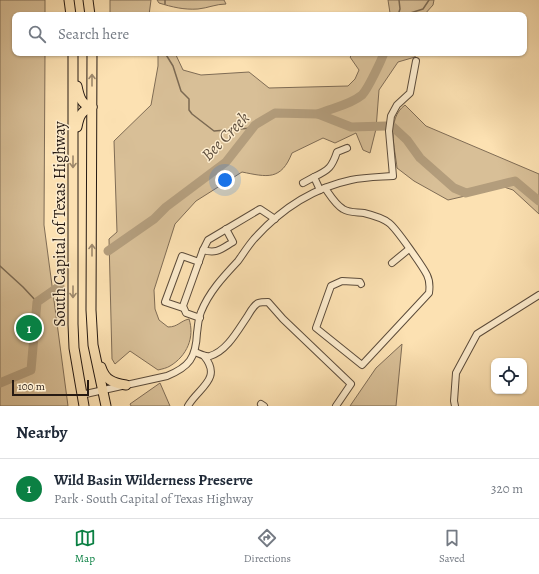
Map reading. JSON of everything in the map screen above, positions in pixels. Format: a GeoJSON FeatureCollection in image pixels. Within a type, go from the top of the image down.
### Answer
{"type":"FeatureCollection","features":[{"type":"Feature","properties":{"kind":"highway"},"geometry":{"type":"LineString","coordinates":[[69,0],[71,12]]}},
{"type":"Feature","properties":{"kind":"highway"},"geometry":{"type":"LineString","coordinates":[[88,0],[90,12]]}},
{"type":"Feature","properties":{"kind":"highway"},"geometry":{"type":"LineString","coordinates":[[73,56],[80,98],[85,105],[92,107]]}},
{"type":"Feature","properties":{"kind":"highway","name":"South Capital of Texas Highway"},"geometry":{"type":"LineString","coordinates":[[73,56],[73,324],[74,348],[84,406]]}},
{"type":"Feature","properties":{"kind":"highway","name":"South Capital of Texas Highway"},"geometry":{"type":"LineString","coordinates":[[92,56],[91,310],[93,345],[106,406]]}},
{"type":"Feature","properties":{"kind":"highway"},"geometry":{"type":"LineString","coordinates":[[74,143],[80,115],[92,107]]}},
{"type":"Feature","properties":{"kind":"highway"},"geometry":{"type":"LineString","coordinates":[[93,345],[102,371],[107,379],[113,383],[126,385]]}},
{"type":"Feature","properties":{"kind":"street"},"geometry":{"type":"LineString","coordinates":[[81,395],[166,376],[177,372],[187,365],[195,352],[200,318],[211,292],[255,239],[275,219],[296,203],[323,189],[353,180],[393,176],[389,131],[391,116],[393,109],[410,93],[416,61]]}},
{"type":"Feature","properties":{"kind":"street"},"geometry":{"type":"LineString","coordinates":[[303,183],[330,168],[334,162],[337,152],[347,148]]}},
{"type":"Feature","properties":{"kind":"street"},"geometry":{"type":"LineString","coordinates":[[314,177],[323,189],[343,209],[377,217],[389,223],[399,233],[426,274],[430,283],[429,293],[362,365],[316,328],[331,286],[342,281],[360,282],[361,284]]}},
{"type":"Feature","properties":{"kind":"street"},"geometry":{"type":"LineString","coordinates":[[183,308],[183,303],[198,262],[208,240],[260,209],[275,219]]}},
{"type":"Feature","properties":{"kind":"street"},"geometry":{"type":"LineString","coordinates":[[203,250],[213,252],[218,251],[233,242],[226,229]]}},
{"type":"Feature","properties":{"kind":"street"},"geometry":{"type":"LineString","coordinates":[[392,263],[409,249]]}},
{"type":"Feature","properties":{"kind":"street"},"geometry":{"type":"LineString","coordinates":[[198,262],[182,256],[165,302],[183,308],[186,312],[200,318]]}},
{"type":"Feature","properties":{"kind":"street"},"geometry":{"type":"LineString","coordinates":[[456,406],[454,401],[456,373],[477,334],[539,295]]}},
{"type":"Feature","properties":{"kind":"street"},"geometry":{"type":"LineString","coordinates":[[195,352],[204,356],[210,356],[225,346],[253,308],[258,303],[268,302],[283,319],[351,384],[336,406]]}},
{"type":"Feature","properties":{"kind":"street"},"geometry":{"type":"LineString","coordinates":[[188,406],[205,386],[211,374],[208,361],[204,356]]}},
{"type":"Feature","properties":{"kind":"shaded area"},"geometry":{"type":"Polygon","coordinates":[[[0,0],[45,0],[45,12],[12,12],[12,56],[45,56],[44,225],[68,406],[0,406],[0,0]]]}},
{"type":"Feature","properties":{"kind":"shaded area"},"geometry":{"type":"Polygon","coordinates":[[[110,0],[151,0],[149,12],[110,12],[110,0]]]}},
{"type":"Feature","properties":{"kind":"shaded area"},"geometry":{"type":"Polygon","coordinates":[[[157,0],[224,0],[226,4],[198,9],[188,9],[159,3],[157,0]]]}},
{"type":"Feature","properties":{"kind":"shaded area"},"geometry":{"type":"Polygon","coordinates":[[[388,0],[434,0],[433,5],[427,12],[390,12],[388,0]]]}},
{"type":"Feature","properties":{"kind":"shaded area"},"geometry":{"type":"Polygon","coordinates":[[[158,56],[176,56],[183,70],[201,75],[249,72],[269,88],[348,86],[355,79],[359,70],[350,57],[351,56],[415,56],[398,62],[379,90],[376,129],[370,153],[363,150],[356,133],[335,143],[323,138],[292,153],[288,162],[278,173],[266,176],[242,172],[196,201],[175,224],[154,290],[155,309],[159,320],[168,327],[174,326],[189,319],[191,333],[188,346],[181,357],[169,367],[158,370],[130,351],[115,364],[112,359],[109,239],[117,232],[114,141],[151,105],[158,66],[158,56]]]}},
{"type":"Feature","properties":{"kind":"shaded area"},"geometry":{"type":"Polygon","coordinates":[[[405,105],[426,126],[539,174],[539,214],[513,190],[504,187],[448,200],[414,181],[397,168],[393,134],[395,118],[405,105]]]}},
{"type":"Feature","properties":{"kind":"shaded area"},"geometry":{"type":"Polygon","coordinates":[[[402,344],[396,406],[350,406],[376,368],[402,344]]]}},
{"type":"Feature","properties":{"kind":"shaded area"},"geometry":{"type":"Polygon","coordinates":[[[160,383],[170,406],[131,406],[130,404],[160,383]]]}},
{"type":"Feature","properties":{"kind":"waterway"},"geometry":{"type":"LineString","coordinates":[[399,0],[399,12]]}},
{"type":"Feature","properties":{"kind":"waterway"},"geometry":{"type":"LineString","coordinates":[[414,12],[423,9],[429,0]]}},
{"type":"Feature","properties":{"kind":"waterway"},"geometry":{"type":"LineString","coordinates":[[167,56],[173,66],[181,91],[189,99],[189,110],[192,114],[214,131],[252,128]]}},
{"type":"Feature","properties":{"kind":"waterway"},"geometry":{"type":"LineString","coordinates":[[318,114],[346,104],[362,95],[371,81],[383,56]]}},
{"type":"Feature","properties":{"kind":"waterway","name":"Bee Creek"},"geometry":{"type":"LineString","coordinates":[[108,251],[154,219],[166,207],[226,162],[255,125],[275,113],[318,114],[351,127],[386,126]]}},
{"type":"Feature","properties":{"kind":"waterway","name":"Bee Creek"},"geometry":{"type":"LineString","coordinates":[[393,127],[407,140],[420,158],[454,188],[466,193],[515,181],[539,201]]}},
{"type":"Feature","properties":{"kind":"waterway"},"geometry":{"type":"LineString","coordinates":[[0,266],[37,302]]}},
{"type":"Feature","properties":{"kind":"waterway","name":"Bee Creek"},"geometry":{"type":"LineString","coordinates":[[0,383],[31,370],[37,302],[60,286]]}},
{"type":"Feature","properties":{"kind":"place","name":"Wild Basin Wilderness Preserve"},"geometry":{"type":"Point","coordinates":[29,328]}}]}
